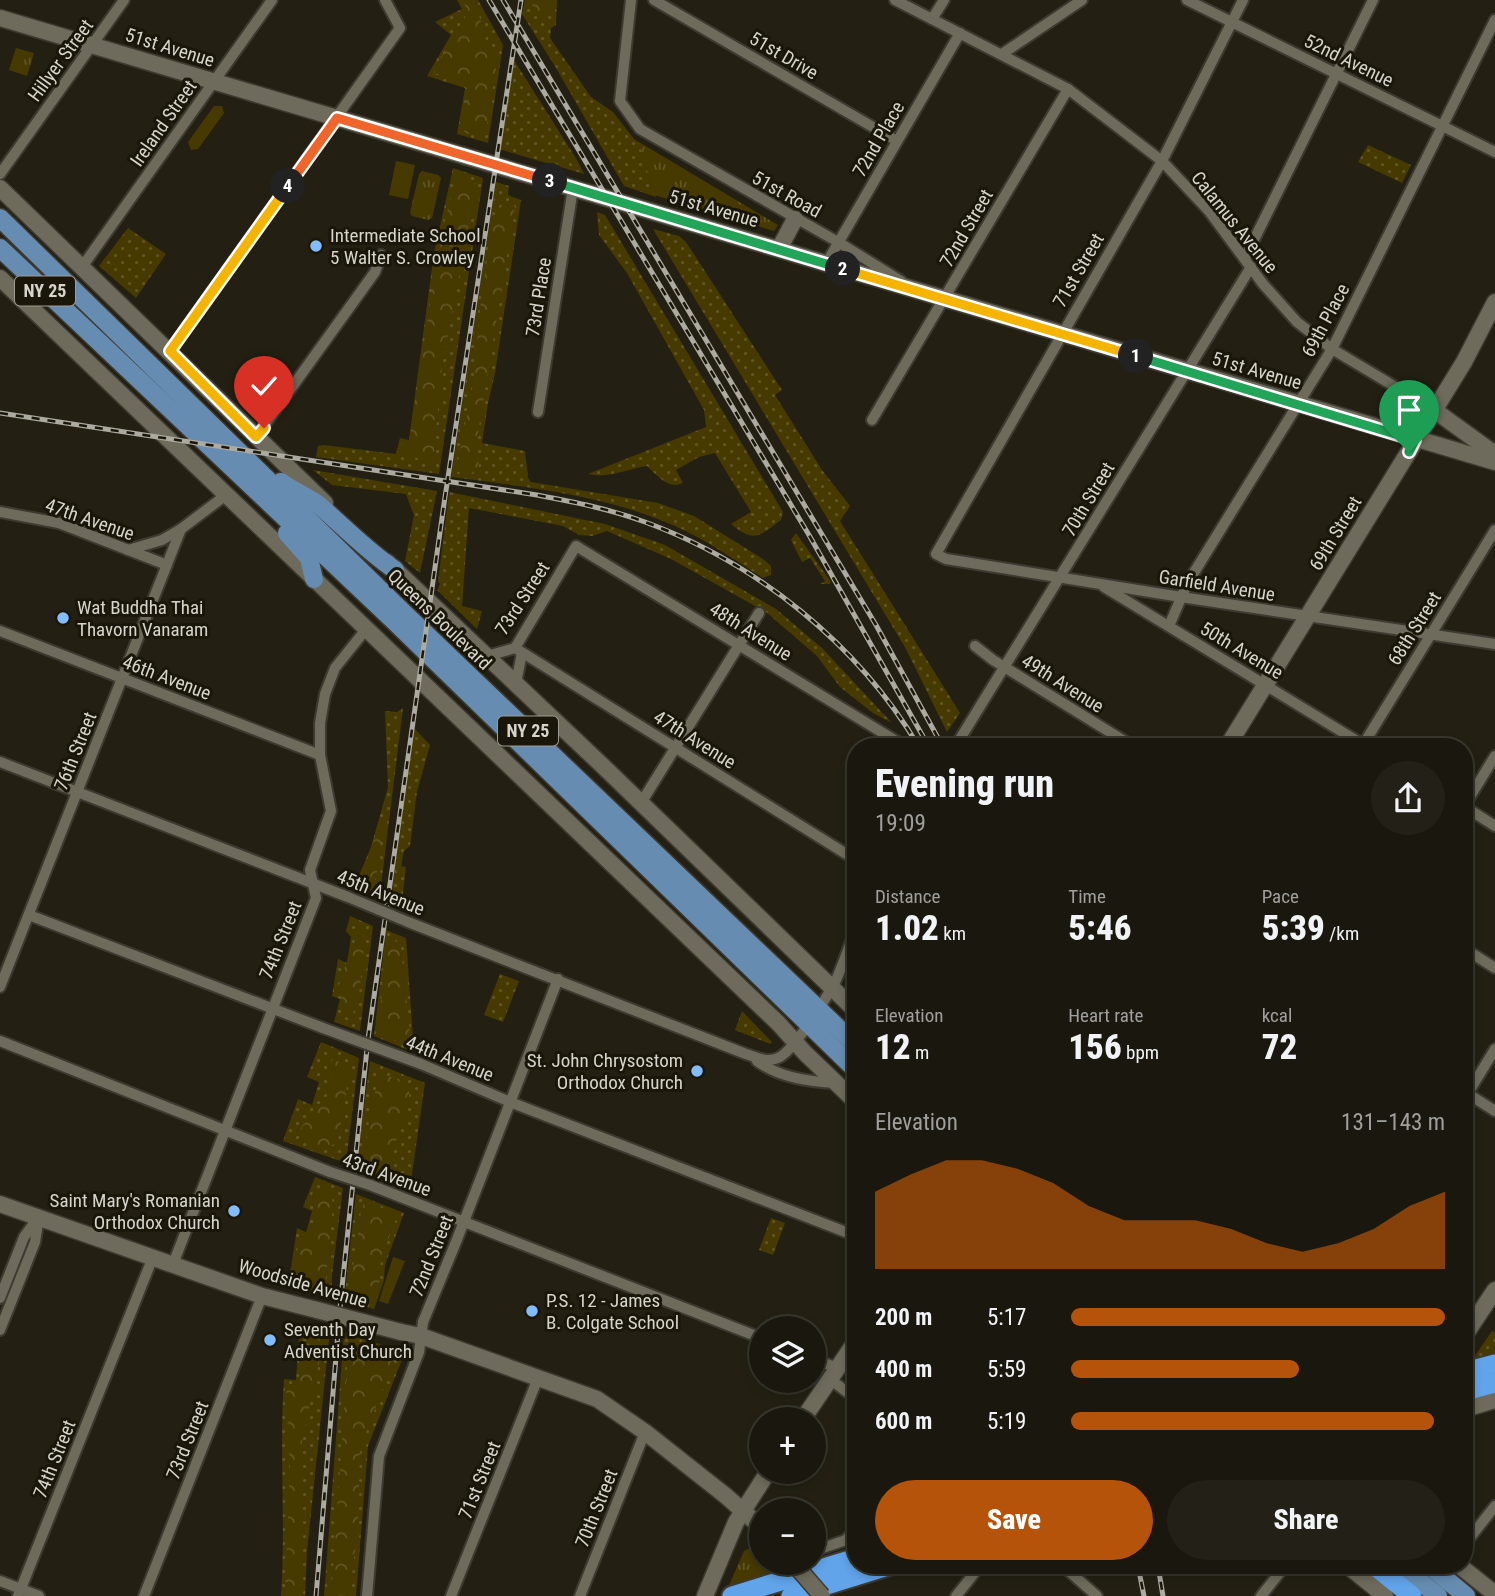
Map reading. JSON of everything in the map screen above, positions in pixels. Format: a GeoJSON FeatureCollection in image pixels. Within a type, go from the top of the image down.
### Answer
{"type":"FeatureCollection","features":[{"type":"Feature","properties":{"kind":"highway"},"geometry":{"type":"LineString","coordinates":[[1473,1370],[1495,1364]]}},
{"type":"Feature","properties":{"kind":"highway"},"geometry":{"type":"LineString","coordinates":[[1473,1389],[1495,1383]]}},
{"type":"Feature","properties":{"kind":"highway"},"geometry":{"type":"LineString","coordinates":[[732,1596],[847,1561]]}},
{"type":"Feature","properties":{"kind":"highway"},"geometry":{"type":"LineString","coordinates":[[791,1596],[862,1574]]}},
{"type":"Feature","properties":{"kind":"highway"},"geometry":{"type":"LineString","coordinates":[[1385,1574],[1412,1596]]}},
{"type":"Feature","properties":{"kind":"main road","name":"Queens Boulevard"},"geometry":{"type":"LineString","coordinates":[[0,218],[240,451],[267,481],[847,1036]]}},
{"type":"Feature","properties":{"kind":"main road","name":"Queens Boulevard"},"geometry":{"type":"LineString","coordinates":[[0,248],[443,668],[847,1061]]}},
{"type":"Feature","properties":{"kind":"main road"},"geometry":{"type":"LineString","coordinates":[[194,433],[223,468],[306,554],[314,579]]}},
{"type":"Feature","properties":{"kind":"main road"},"geometry":{"type":"LineString","coordinates":[[240,451],[295,493],[318,505],[367,550],[395,570]]}},
{"type":"Feature","properties":{"kind":"main road"},"geometry":{"type":"LineString","coordinates":[[1411,1574],[1438,1596]]}},
{"type":"Feature","properties":{"kind":"main road"},"geometry":{"type":"LineString","coordinates":[[1440,1574],[1466,1596]]}},
{"type":"Feature","properties":{"kind":"street","name":"Hillyer Street"},"geometry":{"type":"LineString","coordinates":[[0,174],[124,0]]}},
{"type":"Feature","properties":{"kind":"street","name":"Ireland Street"},"geometry":{"type":"LineString","coordinates":[[82,267],[272,0]]}},
{"type":"Feature","properties":{"kind":"street"},"geometry":{"type":"LineString","coordinates":[[170,351],[400,27],[385,0]]}},
{"type":"Feature","properties":{"kind":"street","name":"51st Road"},"geometry":{"type":"LineString","coordinates":[[631,0],[620,101],[640,129],[838,242],[916,290]]}},
{"type":"Feature","properties":{"kind":"street","name":"51st Drive"},"geometry":{"type":"LineString","coordinates":[[654,0],[897,141]]}},
{"type":"Feature","properties":{"kind":"street","name":"Calamus Avenue"},"geometry":{"type":"LineString","coordinates":[[895,0],[1068,89],[1162,161],[1209,211],[1285,310],[1332,349],[1434,410]]}},
{"type":"Feature","properties":{"kind":"street"},"geometry":{"type":"LineString","coordinates":[[932,19],[944,0]]}},
{"type":"Feature","properties":{"kind":"street"},"geometry":{"type":"LineString","coordinates":[[1002,54],[1082,0]]}},
{"type":"Feature","properties":{"kind":"street","name":"52nd Avenue"},"geometry":{"type":"LineString","coordinates":[[1187,0],[1495,152]]}},
{"type":"Feature","properties":{"kind":"street","name":"71st Street"},"geometry":{"type":"LineString","coordinates":[[936,554],[1162,161],[1243,0]]}},
{"type":"Feature","properties":{"kind":"street","name":"70th Street"},"geometry":{"type":"LineString","coordinates":[[961,738],[1187,371],[1248,263],[1373,0]]}},
{"type":"Feature","properties":{"kind":"street","name":"51st Avenue"},"geometry":{"type":"LineString","coordinates":[[0,18],[1495,462]]}},
{"type":"Feature","properties":{"kind":"street","name":"69th Place"},"geometry":{"type":"LineString","coordinates":[[1169,626],[1186,584],[1332,349],[1495,20]]}},
{"type":"Feature","properties":{"kind":"street","name":"72nd Place"},"geometry":{"type":"LineString","coordinates":[[826,264],[960,33]]}},
{"type":"Feature","properties":{"kind":"street","name":"72nd Street"},"geometry":{"type":"LineString","coordinates":[[872,420],[1068,89]]}},
{"type":"Feature","properties":{"kind":"street","name":"Queens Boulevard"},"geometry":{"type":"LineString","coordinates":[[0,188],[847,1003]]}},
{"type":"Feature","properties":{"kind":"street","name":"73rd Place"},"geometry":{"type":"LineString","coordinates":[[538,412],[573,188]]}},
{"type":"Feature","properties":{"kind":"street"},"geometry":{"type":"LineString","coordinates":[[779,249],[795,219]]}},
{"type":"Feature","properties":{"kind":"street"},"geometry":{"type":"LineString","coordinates":[[256,437],[375,272],[381,255]]}},
{"type":"Feature","properties":{"kind":"street"},"geometry":{"type":"LineString","coordinates":[[0,278],[367,628],[847,1093]]}},
{"type":"Feature","properties":{"kind":"street","name":"69th Street"},"geometry":{"type":"LineString","coordinates":[[1233,738],[1464,362],[1495,302]]}},
{"type":"Feature","properties":{"kind":"street"},"geometry":{"type":"LineString","coordinates":[[1434,410],[1495,454]]}},
{"type":"Feature","properties":{"kind":"street"},"geometry":{"type":"LineString","coordinates":[[128,550],[162,540],[226,495]]}},
{"type":"Feature","properties":{"kind":"street","name":"47th Avenue"},"geometry":{"type":"LineString","coordinates":[[0,512],[59,523],[167,565]]}},
{"type":"Feature","properties":{"kind":"street","name":"76th Street"},"geometry":{"type":"LineString","coordinates":[[0,987],[181,528]]}},
{"type":"Feature","properties":{"kind":"street","name":"68th Street"},"geometry":{"type":"LineString","coordinates":[[1370,738],[1495,530]]}},
{"type":"Feature","properties":{"kind":"street","name":"48th Avenue"},"geometry":{"type":"LineString","coordinates":[[576,546],[891,738]]}},
{"type":"Feature","properties":{"kind":"street","name":"73rd Street"},"geometry":{"type":"LineString","coordinates":[[516,683],[518,651],[576,546]]}},
{"type":"Feature","properties":{"kind":"street","name":"Garfield Avenue"},"geometry":{"type":"LineString","coordinates":[[936,554],[946,559],[1060,578],[1495,644]]}},
{"type":"Feature","properties":{"kind":"street","name":"50th Avenue"},"geometry":{"type":"LineString","coordinates":[[1098,584],[1352,738]]}},
{"type":"Feature","properties":{"kind":"street"},"geometry":{"type":"LineString","coordinates":[[641,803],[760,613]]}},
{"type":"Feature","properties":{"kind":"street","name":"74th Street"},"geometry":{"type":"LineString","coordinates":[[173,1264],[316,898],[310,870],[331,811],[320,755],[320,723],[325,694],[335,668],[367,628]]}},
{"type":"Feature","properties":{"kind":"street","name":"46th Avenue"},"geometry":{"type":"LineString","coordinates":[[0,631],[320,755]]}},
{"type":"Feature","properties":{"kind":"street","name":"49th Avenue"},"geometry":{"type":"LineString","coordinates":[[975,646],[1119,738]]}},
{"type":"Feature","properties":{"kind":"street","name":"47th Avenue"},"geometry":{"type":"LineString","coordinates":[[518,651],[847,854]]}},
{"type":"Feature","properties":{"kind":"street","name":"73rd Street"},"geometry":{"type":"LineString","coordinates":[[487,656],[518,651]]}},
{"type":"Feature","properties":{"kind":"street"},"geometry":{"type":"LineString","coordinates":[[1473,793],[1495,756]]}},
{"type":"Feature","properties":{"kind":"street","name":"45th Avenue"},"geometry":{"type":"LineString","coordinates":[[0,762],[750,1055],[776,1059],[795,1041]]}},
{"type":"Feature","properties":{"kind":"street"},"geometry":{"type":"LineString","coordinates":[[1473,811],[1495,826]]}},
{"type":"Feature","properties":{"kind":"street","name":"44th Avenue"},"geometry":{"type":"LineString","coordinates":[[29,915],[272,1009],[421,1063],[510,1102],[847,1233]]}},
{"type":"Feature","properties":{"kind":"street"},"geometry":{"type":"LineString","coordinates":[[795,1041],[831,988],[847,950]]}},
{"type":"Feature","properties":{"kind":"street"},"geometry":{"type":"LineString","coordinates":[[1473,954],[1495,968]]}},
{"type":"Feature","properties":{"kind":"street","name":"72nd Street"},"geometry":{"type":"LineString","coordinates":[[367,1596],[379,1456],[419,1352],[423,1322],[558,979]]}},
{"type":"Feature","properties":{"kind":"street","name":"43rd Avenue"},"geometry":{"type":"LineString","coordinates":[[0,1041],[749,1333]]}},
{"type":"Feature","properties":{"kind":"street"},"geometry":{"type":"LineString","coordinates":[[1473,1083],[1495,1049]]}},
{"type":"Feature","properties":{"kind":"street","name":"45th Avenue"},"geometry":{"type":"LineString","coordinates":[[750,1055],[778,1072],[818,1082],[836,1083]]}},
{"type":"Feature","properties":{"kind":"street"},"geometry":{"type":"LineString","coordinates":[[1473,1098],[1495,1111]]}},
{"type":"Feature","properties":{"kind":"street","name":"Woodside Avenue"},"geometry":{"type":"LineString","coordinates":[[0,1204],[262,1296],[421,1336],[597,1399],[645,1432],[749,1515]]}},
{"type":"Feature","properties":{"kind":"street"},"geometry":{"type":"LineString","coordinates":[[0,1298],[24,1237],[39,1217]]}},
{"type":"Feature","properties":{"kind":"street"},"geometry":{"type":"LineString","coordinates":[[0,1330],[35,1242],[39,1217]]}},
{"type":"Feature","properties":{"kind":"street","name":"74th Street"},"geometry":{"type":"LineString","coordinates":[[20,1593],[153,1257]]}},
{"type":"Feature","properties":{"kind":"street"},"geometry":{"type":"LineString","coordinates":[[1473,1312],[1495,1290]]}},
{"type":"Feature","properties":{"kind":"street","name":"73rd Street"},"geometry":{"type":"LineString","coordinates":[[144,1596],[262,1296]]}},
{"type":"Feature","properties":{"kind":"street"},"geometry":{"type":"LineString","coordinates":[[1473,1314],[1495,1320]]}},
{"type":"Feature","properties":{"kind":"street"},"geometry":{"type":"LineString","coordinates":[[811,1407],[847,1354]]}},
{"type":"Feature","properties":{"kind":"street"},"geometry":{"type":"LineString","coordinates":[[826,1368],[847,1389]]}},
{"type":"Feature","properties":{"kind":"street","name":"71st Street"},"geometry":{"type":"LineString","coordinates":[[451,1596],[538,1378]]}},
{"type":"Feature","properties":{"kind":"street"},"geometry":{"type":"LineString","coordinates":[[1473,1407],[1495,1400]]}},
{"type":"Feature","properties":{"kind":"street","name":"70th Street"},"geometry":{"type":"LineString","coordinates":[[580,1596],[645,1432]]}},
{"type":"Feature","properties":{"kind":"street"},"geometry":{"type":"LineString","coordinates":[[705,1596],[730,1533],[760,1484]]}},
{"type":"Feature","properties":{"kind":"street"},"geometry":{"type":"LineString","coordinates":[[1473,1534],[1495,1506]]}},
{"type":"Feature","properties":{"kind":"street"},"geometry":{"type":"LineString","coordinates":[[826,1546],[847,1538]]}},
{"type":"Feature","properties":{"kind":"street"},"geometry":{"type":"LineString","coordinates":[[956,1596],[974,1574]]}},
{"type":"Feature","properties":{"kind":"street"},"geometry":{"type":"LineString","coordinates":[[1072,1574],[1097,1596]]}},
{"type":"Feature","properties":{"kind":"street"},"geometry":{"type":"LineString","coordinates":[[1261,1596],[1279,1574]]}},
{"type":"Feature","properties":{"kind":"street"},"geometry":{"type":"LineString","coordinates":[[1358,1574],[1385,1596]]}},
{"type":"Feature","properties":{"kind":"street"},"geometry":{"type":"LineString","coordinates":[[1470,1574],[1495,1594]]}},
{"type":"Feature","properties":{"kind":"street"},"geometry":{"type":"LineString","coordinates":[[804,1575],[822,1596]]}},
{"type":"Feature","properties":{"kind":"street"},"geometry":{"type":"LineString","coordinates":[[0,1581],[20,1593],[38,1596]]}},
{"type":"Feature","properties":{"kind":"green space"},"geometry":{"type":"Polygon","coordinates":[[[457,0],[478,0],[503,45],[488,143],[457,134],[465,88],[427,76],[451,35],[435,22],[462,9],[457,0]]]}},
{"type":"Feature","properties":{"kind":"green space"},"geometry":{"type":"Polygon","coordinates":[[[462,0],[469,0],[477,10],[485,37],[498,56],[486,131],[481,137],[465,133],[463,128],[468,89],[454,79],[434,73],[434,68],[463,24],[467,9],[462,0]]]}},
{"type":"Feature","properties":{"kind":"green space"},"geometry":{"type":"Polygon","coordinates":[[[525,0],[557,0],[556,25],[551,28],[550,38],[591,97],[613,112],[634,139],[646,147],[650,182],[655,188],[656,197],[624,186],[522,14],[525,0]]]}},
{"type":"Feature","properties":{"kind":"green space"},"geometry":{"type":"Polygon","coordinates":[[[529,0],[554,0],[554,6],[544,24],[529,0]]]}},
{"type":"Feature","properties":{"kind":"green space"},"geometry":{"type":"Polygon","coordinates":[[[16,48],[34,53],[27,76],[9,70],[16,48]]]}},
{"type":"Feature","properties":{"kind":"green space"},"geometry":{"type":"Polygon","coordinates":[[[514,60],[577,160],[584,174],[499,149],[514,60]]]}},
{"type":"Feature","properties":{"kind":"green space"},"geometry":{"type":"Polygon","coordinates":[[[214,106],[222,106],[224,113],[198,149],[191,150],[188,142],[214,106]]]}},
{"type":"Feature","properties":{"kind":"green space"},"geometry":{"type":"Polygon","coordinates":[[[639,142],[778,225],[774,231],[654,195],[639,142]]]}},
{"type":"Feature","properties":{"kind":"green space"},"geometry":{"type":"Polygon","coordinates":[[[1368,145],[1411,165],[1402,183],[1358,162],[1368,145]]]}},
{"type":"Feature","properties":{"kind":"green space"},"geometry":{"type":"Polygon","coordinates":[[[396,161],[415,165],[408,199],[389,195],[396,161]]]}},
{"type":"Feature","properties":{"kind":"green space"},"geometry":{"type":"Polygon","coordinates":[[[453,168],[483,178],[439,474],[316,457],[318,446],[324,445],[396,454],[400,438],[409,440],[434,253],[453,168]]]}},
{"type":"Feature","properties":{"kind":"green space"},"geometry":{"type":"Polygon","coordinates":[[[422,171],[441,178],[432,218],[428,220],[410,213],[422,171]]]}},
{"type":"Feature","properties":{"kind":"green space"},"geometry":{"type":"Polygon","coordinates":[[[461,175],[474,181],[481,190],[479,203],[469,222],[442,367],[434,451],[437,468],[429,467],[421,459],[400,454],[402,441],[409,441],[439,244],[456,178],[461,175]]]}},
{"type":"Feature","properties":{"kind":"green space"},"geometry":{"type":"Polygon","coordinates":[[[496,182],[509,186],[508,195],[521,200],[482,443],[525,451],[528,478],[531,482],[658,503],[694,516],[763,559],[771,566],[771,575],[763,578],[686,531],[648,515],[565,494],[451,477],[496,182]]]}},
{"type":"Feature","properties":{"kind":"green space"},"geometry":{"type":"Polygon","coordinates":[[[507,201],[515,207],[477,439],[479,466],[469,476],[456,471],[473,384],[492,225],[498,210],[507,201]]]}},
{"type":"Feature","properties":{"kind":"green space"},"geometry":{"type":"Polygon","coordinates":[[[597,212],[605,215],[783,512],[781,520],[761,534],[745,534],[731,524],[751,512],[715,453],[699,457],[676,470],[683,483],[678,485],[664,481],[647,466],[610,474],[588,474],[706,427],[704,410],[627,273],[599,235],[597,212]]]}},
{"type":"Feature","properties":{"kind":"green space"},"geometry":{"type":"Polygon","coordinates":[[[128,228],[166,254],[136,298],[99,266],[128,228]]]}},
{"type":"Feature","properties":{"kind":"green space"},"geometry":{"type":"Polygon","coordinates":[[[653,229],[679,236],[686,242],[782,390],[775,395],[822,470],[850,506],[840,521],[960,713],[947,732],[906,649],[653,229]]]}},
{"type":"Feature","properties":{"kind":"green space"},"geometry":{"type":"Polygon","coordinates":[[[313,470],[437,491],[420,573],[405,561],[414,515],[406,494],[332,485],[313,470]]]}},
{"type":"Feature","properties":{"kind":"green space"},"geometry":{"type":"Polygon","coordinates":[[[449,492],[605,524],[665,545],[776,609],[822,648],[892,723],[873,713],[840,687],[817,656],[766,612],[671,559],[607,531],[592,536],[579,535],[563,526],[469,508],[462,606],[482,611],[477,629],[437,590],[440,584],[438,582],[449,492]]]}},
{"type":"Feature","properties":{"kind":"green space"},"geometry":{"type":"Polygon","coordinates":[[[796,533],[830,584],[820,584],[825,581],[810,558],[802,562],[791,540],[796,533]]]}},
{"type":"Feature","properties":{"kind":"green space"},"geometry":{"type":"Polygon","coordinates":[[[403,708],[380,894],[355,885],[371,847],[388,787],[385,711],[397,712],[403,708]]]}},
{"type":"Feature","properties":{"kind":"green space"},"geometry":{"type":"Polygon","coordinates":[[[414,728],[430,745],[417,792],[410,846],[404,851],[401,866],[406,867],[402,902],[391,898],[414,728]]]}},
{"type":"Feature","properties":{"kind":"green space"},"geometry":{"type":"Polygon","coordinates":[[[381,823],[384,829],[376,878],[372,884],[366,885],[362,882],[364,871],[381,823]]]}},
{"type":"Feature","properties":{"kind":"green space"},"geometry":{"type":"Polygon","coordinates":[[[350,916],[373,926],[360,1031],[334,1022],[340,999],[332,996],[338,959],[347,963],[351,937],[346,931],[350,916]]]}},
{"type":"Feature","properties":{"kind":"green space"},"geometry":{"type":"Polygon","coordinates":[[[386,930],[406,938],[413,1038],[408,1050],[374,1036],[386,930]]]}},
{"type":"Feature","properties":{"kind":"green space"},"geometry":{"type":"Polygon","coordinates":[[[359,931],[362,933],[364,947],[358,1005],[349,1019],[343,1013],[339,986],[359,931]]]}},
{"type":"Feature","properties":{"kind":"green space"},"geometry":{"type":"Polygon","coordinates":[[[392,937],[401,947],[410,1033],[401,1043],[387,1037],[379,1024],[386,941],[392,937]]]}},
{"type":"Feature","properties":{"kind":"green space"},"geometry":{"type":"Polygon","coordinates":[[[500,974],[519,981],[503,1022],[484,1015],[500,974]]]}},
{"type":"Feature","properties":{"kind":"green space"},"geometry":{"type":"Polygon","coordinates":[[[742,1011],[772,1042],[770,1044],[735,1030],[742,1011]]]}},
{"type":"Feature","properties":{"kind":"green space"},"geometry":{"type":"Polygon","coordinates":[[[321,1042],[359,1058],[346,1163],[283,1141],[298,1099],[312,1105],[319,1082],[307,1077],[321,1042]]]}},
{"type":"Feature","properties":{"kind":"green space"},"geometry":{"type":"Polygon","coordinates":[[[332,1059],[344,1064],[349,1073],[338,1142],[323,1147],[301,1136],[300,1130],[327,1096],[332,1059]]]}},
{"type":"Feature","properties":{"kind":"green space"},"geometry":{"type":"Polygon","coordinates":[[[370,1061],[425,1083],[410,1188],[356,1167],[370,1061]]]}},
{"type":"Feature","properties":{"kind":"green space"},"geometry":{"type":"Polygon","coordinates":[[[387,1076],[399,1079],[409,1087],[409,1100],[385,1173],[375,1170],[365,1159],[369,1120],[378,1081],[387,1076]]]}},
{"type":"Feature","properties":{"kind":"green space"},"geometry":{"type":"Polygon","coordinates":[[[315,1177],[343,1188],[332,1275],[332,1299],[288,1288],[297,1228],[306,1232],[312,1211],[303,1207],[315,1177]]]}},
{"type":"Feature","properties":{"kind":"green space"},"geometry":{"type":"Polygon","coordinates":[[[325,1188],[332,1197],[333,1207],[324,1286],[316,1289],[295,1285],[296,1253],[302,1237],[313,1229],[317,1221],[310,1200],[313,1192],[325,1188]]]}},
{"type":"Feature","properties":{"kind":"green space"},"geometry":{"type":"Polygon","coordinates":[[[356,1194],[404,1213],[385,1265],[384,1280],[374,1309],[344,1302],[356,1194]]]}},
{"type":"Feature","properties":{"kind":"green space"},"geometry":{"type":"Polygon","coordinates":[[[368,1202],[396,1214],[381,1257],[378,1298],[371,1304],[349,1296],[361,1211],[364,1203],[368,1202]]]}},
{"type":"Feature","properties":{"kind":"green space"},"geometry":{"type":"Polygon","coordinates":[[[771,1218],[785,1223],[773,1255],[759,1250],[771,1218]]]}},
{"type":"Feature","properties":{"kind":"green space"},"geometry":{"type":"Polygon","coordinates":[[[393,1257],[405,1261],[388,1304],[379,1301],[393,1257]]]}},
{"type":"Feature","properties":{"kind":"green space"},"geometry":{"type":"Polygon","coordinates":[[[300,1323],[330,1330],[307,1552],[305,1596],[281,1596],[284,1379],[296,1380],[300,1323]]]}},
{"type":"Feature","properties":{"kind":"green space"},"geometry":{"type":"Polygon","coordinates":[[[1492,1331],[1495,1332],[1495,1357],[1473,1362],[1492,1331]]]}},
{"type":"Feature","properties":{"kind":"green space"},"geometry":{"type":"Polygon","coordinates":[[[344,1333],[405,1352],[368,1446],[356,1596],[324,1596],[344,1333]]]}},
{"type":"Feature","properties":{"kind":"green space"},"geometry":{"type":"Polygon","coordinates":[[[314,1336],[323,1344],[300,1451],[299,1596],[285,1596],[290,1466],[286,1393],[288,1385],[295,1387],[305,1364],[307,1343],[314,1336]]]}},
{"type":"Feature","properties":{"kind":"green space"},"geometry":{"type":"Polygon","coordinates":[[[357,1344],[384,1350],[393,1356],[393,1363],[360,1448],[358,1528],[349,1596],[331,1596],[348,1354],[357,1344]]]}},
{"type":"Feature","properties":{"kind":"green space"},"geometry":{"type":"Polygon","coordinates":[[[749,1548],[749,1575],[776,1575],[727,1590],[744,1551],[749,1548]]]}},
{"type":"Feature","properties":{"kind":"railway"},"geometry":{"type":"LineString","coordinates":[[489,0],[809,535],[924,738]]}},
{"type":"Feature","properties":{"kind":"railway"},"geometry":{"type":"LineString","coordinates":[[503,0],[876,625],[938,738]]}},
{"type":"Feature","properties":{"kind":"railway"},"geometry":{"type":"LineString","coordinates":[[316,1596],[341,1297],[368,1039],[445,497],[521,0]]}},
{"type":"Feature","properties":{"kind":"railway"},"geometry":{"type":"LineString","coordinates":[[0,413],[537,495],[578,503],[645,522],[726,560],[801,611],[835,641],[866,674],[913,738]]}},
{"type":"Feature","properties":{"kind":"railway"},"geometry":{"type":"LineString","coordinates":[[1140,1574],[1144,1596]]}},
{"type":"Feature","properties":{"kind":"railway"},"geometry":{"type":"LineString","coordinates":[[1159,1574],[1163,1596]]}},
{"type":"Feature","properties":{"kind":"place","name":"Intermediate School 5 Walter S. Crowley"},"geometry":{"type":"Point","coordinates":[316,246]}},
{"type":"Feature","properties":{"kind":"place","name":"Wat Buddha Thai Thavorn Vanaram"},"geometry":{"type":"Point","coordinates":[63,618]}},
{"type":"Feature","properties":{"kind":"place","name":"St. John Chrysostom Orthodox Church"},"geometry":{"type":"Point","coordinates":[697,1071]}},
{"type":"Feature","properties":{"kind":"place","name":"Saint Mary's Romanian Orthodox Church"},"geometry":{"type":"Point","coordinates":[234,1211]}},
{"type":"Feature","properties":{"kind":"place","name":"P.S. 12 - James B. Colgate School"},"geometry":{"type":"Point","coordinates":[532,1311]}},
{"type":"Feature","properties":{"kind":"place","name":"Seventh Day Adventist Church"},"geometry":{"type":"Point","coordinates":[270,1340]}},
{"type":"Feature","properties":{"kind":"route"},"geometry":{"type":"LineString","coordinates":[[264,428],[256,437],[170,351],[337,118],[1403,436],[1415,440],[1409,452]]}}]}
